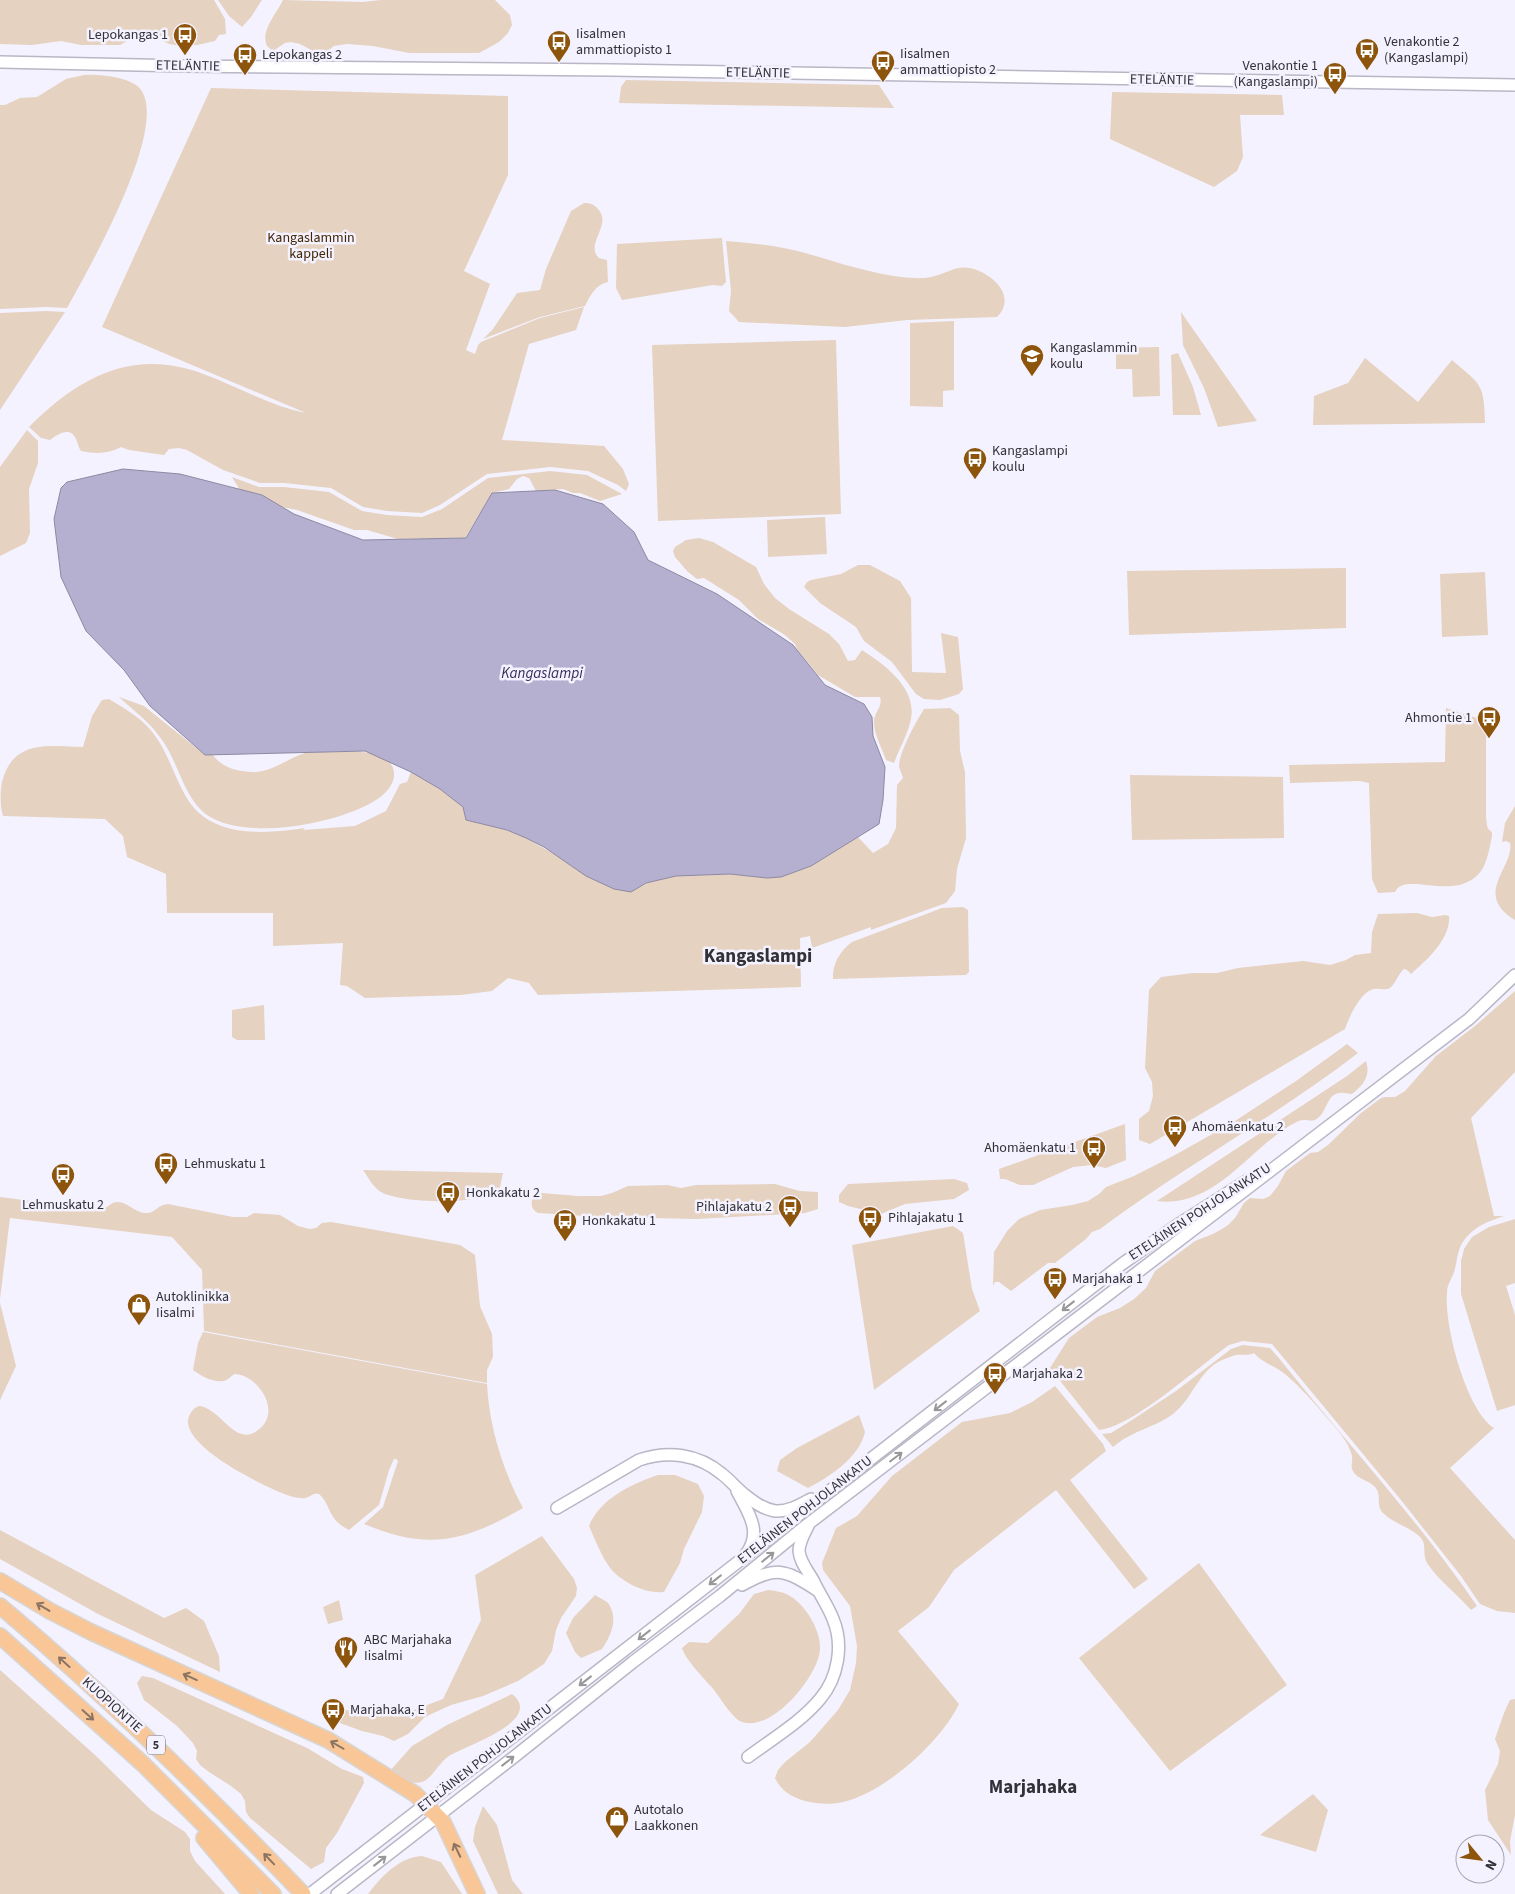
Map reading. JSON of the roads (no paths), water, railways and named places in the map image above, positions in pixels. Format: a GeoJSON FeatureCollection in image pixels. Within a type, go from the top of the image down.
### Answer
{"type":"FeatureCollection","features":[{"type":"Feature","properties":{"kind":"highway"},"geometry":{"type":"LineString","coordinates":[[0,1581],[50,1612],[91,1632],[328,1740],[415,1794],[443,1822],[477,1894]]}},
{"type":"Feature","properties":{"kind":"highway","name":"KUOPIONTIE"},"geometry":{"type":"LineString","coordinates":[[0,1606],[148,1738],[240,1828],[303,1894]]}},
{"type":"Feature","properties":{"kind":"highway","name":"KUOPIONTIE"},"geometry":{"type":"LineString","coordinates":[[0,1636],[143,1764],[273,1894]]}},
{"type":"Feature","properties":{"kind":"highway"},"geometry":{"type":"LineString","coordinates":[[143,1764],[251,1894]]}},
{"type":"Feature","properties":{"kind":"main road","name":"ETELÄNTIE"},"geometry":{"type":"LineString","coordinates":[[0,62],[1515,85]]}},
{"type":"Feature","properties":{"kind":"main road","name":"ETELÄINEN POHJOLANKATU"},"geometry":{"type":"LineString","coordinates":[[339,1892],[720,1596],[808,1524],[1469,1019],[1515,974]]}},
{"type":"Feature","properties":{"kind":"main road","name":"ETELÄINEN POHJOLANKATU"},"geometry":{"type":"LineString","coordinates":[[310,1894],[1122,1264],[1176,1226],[1310,1140]]}},
{"type":"Feature","properties":{"kind":"main road"},"geometry":{"type":"LineString","coordinates":[[557,1508],[629,1465],[649,1456],[660,1455],[684,1456],[704,1462],[724,1475],[735,1487],[759,1506],[775,1511],[793,1509],[839,1484]]}},
{"type":"Feature","properties":{"kind":"main road"},"geometry":{"type":"LineString","coordinates":[[735,1487],[754,1521],[755,1534],[751,1547],[741,1560]]}},
{"type":"Feature","properties":{"kind":"main road"},"geometry":{"type":"LineString","coordinates":[[748,1757],[814,1706],[831,1681],[837,1660],[836,1628],[828,1608],[816,1590],[799,1553],[808,1524]]}},
{"type":"Feature","properties":{"kind":"main road"},"geometry":{"type":"LineString","coordinates":[[720,1596],[760,1575],[778,1572],[794,1576],[816,1590]]}},
{"type":"Feature","properties":{"kind":"water","name":"Kangaslampi"},"geometry":{"type":"Polygon","coordinates":[[[123,469],[180,474],[262,495],[294,514],[363,540],[466,538],[492,493],[555,490],[603,504],[634,532],[648,560],[717,594],[793,645],[825,685],[864,704],[872,717],[873,736],[885,767],[879,824],[811,866],[781,877],[767,878],[730,874],[676,876],[646,883],[631,892],[614,889],[586,876],[544,847],[526,838],[507,830],[466,820],[463,807],[440,789],[411,772],[365,751],[205,755],[150,706],[124,670],[86,631],[61,577],[54,519],[61,488],[67,482],[123,469]]]}},
{"type":"Feature","properties":{"kind":"place","name":"Lepokangas 1"},"geometry":{"type":"Point","coordinates":[185,56]}},
{"type":"Feature","properties":{"kind":"place","name":"Iisalmen ammattiopisto 1"},"geometry":{"type":"Point","coordinates":[559,63]}},
{"type":"Feature","properties":{"kind":"place","name":"Venakontie 2 (Kangaslampi)"},"geometry":{"type":"Point","coordinates":[1367,71]}},
{"type":"Feature","properties":{"kind":"place","name":"Lepokangas 2"},"geometry":{"type":"Point","coordinates":[245,76]}},
{"type":"Feature","properties":{"kind":"place","name":"Iisalmen ammattiopisto 2"},"geometry":{"type":"Point","coordinates":[883,83]}},
{"type":"Feature","properties":{"kind":"place","name":"Venakontie 1 (Kangaslampi)"},"geometry":{"type":"Point","coordinates":[1335,95]}},
{"type":"Feature","properties":{"kind":"place","name":"Kangaslammin koulu"},"geometry":{"type":"Point","coordinates":[1032,377]}},
{"type":"Feature","properties":{"kind":"place","name":"Kangaslampi koulu"},"geometry":{"type":"Point","coordinates":[975,480]}},
{"type":"Feature","properties":{"kind":"place","name":"Ahmontie 1"},"geometry":{"type":"Point","coordinates":[1489,739]}},
{"type":"Feature","properties":{"kind":"place","name":"Ahomäenkatu 2"},"geometry":{"type":"Point","coordinates":[1175,1148]}},
{"type":"Feature","properties":{"kind":"place","name":"Ahomäenkatu 1"},"geometry":{"type":"Point","coordinates":[1094,1169]}},
{"type":"Feature","properties":{"kind":"place","name":"Lehmuskatu 1"},"geometry":{"type":"Point","coordinates":[166,1185]}},
{"type":"Feature","properties":{"kind":"place","name":"Lehmuskatu 2"},"geometry":{"type":"Point","coordinates":[63,1196]}},
{"type":"Feature","properties":{"kind":"place","name":"Honkakatu 2"},"geometry":{"type":"Point","coordinates":[448,1214]}},
{"type":"Feature","properties":{"kind":"place","name":"Pihlajakatu 2"},"geometry":{"type":"Point","coordinates":[790,1228]}},
{"type":"Feature","properties":{"kind":"place","name":"Pihlajakatu 1"},"geometry":{"type":"Point","coordinates":[870,1239]}},
{"type":"Feature","properties":{"kind":"place","name":"Honkakatu 1"},"geometry":{"type":"Point","coordinates":[565,1242]}},
{"type":"Feature","properties":{"kind":"place","name":"Marjahaka 1"},"geometry":{"type":"Point","coordinates":[1055,1300]}},
{"type":"Feature","properties":{"kind":"place","name":"Autoklinikka Iisalmi"},"geometry":{"type":"Point","coordinates":[139,1326]}},
{"type":"Feature","properties":{"kind":"place","name":"Marjahaka 2"},"geometry":{"type":"Point","coordinates":[995,1395]}},
{"type":"Feature","properties":{"kind":"place","name":"ABC Marjahaka Iisalmi"},"geometry":{"type":"Point","coordinates":[346,1669]}},
{"type":"Feature","properties":{"kind":"place","name":"Marjahaka, E"},"geometry":{"type":"Point","coordinates":[333,1731]}},
{"type":"Feature","properties":{"kind":"place","name":"Autotalo Laakkonen"},"geometry":{"type":"Point","coordinates":[617,1839]}},
{"type":"Feature","properties":{"kind":"district","name":"Kangaslampi"},"geometry":{"type":"Point","coordinates":[758,956]}},
{"type":"Feature","properties":{"kind":"district","name":"Marjahaka"},"geometry":{"type":"Point","coordinates":[1033,1787]}},
{"type":"Feature","properties":{"kind":"park label","name":"Kangaslammin kappeli"},"geometry":{"type":"Point","coordinates":[311,246]}}]}
